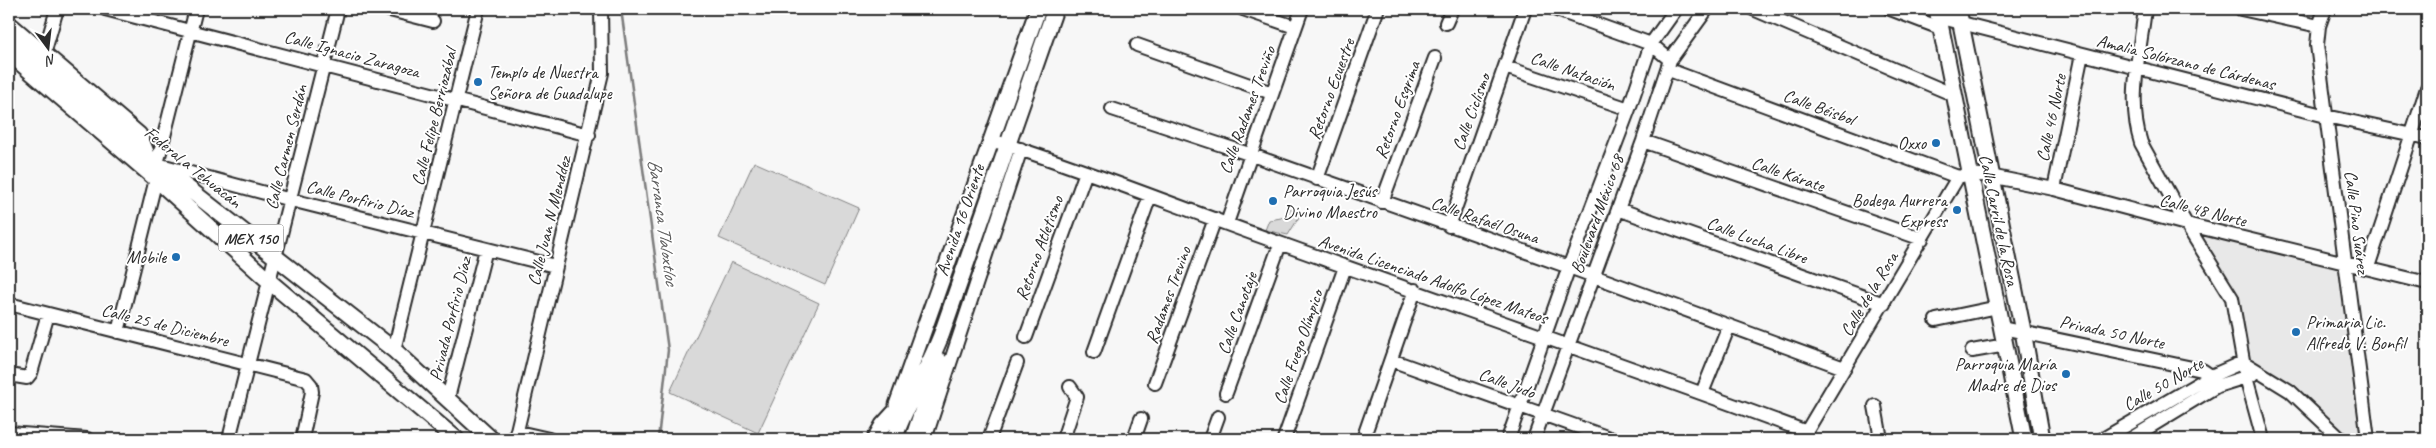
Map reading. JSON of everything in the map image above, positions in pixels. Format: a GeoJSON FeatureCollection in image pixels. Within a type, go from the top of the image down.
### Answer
{"type":"FeatureCollection","features":[{"type":"Feature","properties":{"kind":"main road","name":"Avenida 16 Oriente"},"geometry":{"type":"LineString","coordinates":[[894,439],[898,420],[991,140],[1038,9]]}},
{"type":"Feature","properties":{"kind":"main road","name":"Avenida 16 Oriente"},"geometry":{"type":"LineString","coordinates":[[885,439],[898,420],[932,359],[1055,9]]}},
{"type":"Feature","properties":{"kind":"main road","name":"Calle Carril de la Rosa"},"geometry":{"type":"LineString","coordinates":[[1959,16],[1990,176],[2023,330],[2042,439]]}},
{"type":"Feature","properties":{"kind":"main road","name":"Calle Carril de la Rosa"},"geometry":{"type":"LineString","coordinates":[[1938,18],[1954,96],[1964,175],[1998,307],[2024,439]]}},
{"type":"Feature","properties":{"kind":"main road"},"geometry":{"type":"LineString","coordinates":[[9,24],[139,135],[152,160]]}},
{"type":"Feature","properties":{"kind":"main road","name":"Federal a Tehuacán"},"geometry":{"type":"LineString","coordinates":[[9,39],[152,160],[394,350],[491,439]]}},
{"type":"Feature","properties":{"kind":"main road","name":"Federal a Tehuacán"},"geometry":{"type":"LineString","coordinates":[[9,53],[156,179],[270,282],[456,439]]}},
{"type":"Feature","properties":{"kind":"main road"},"geometry":{"type":"LineString","coordinates":[[9,65],[50,99],[67,102]]}},
{"type":"Feature","properties":{"kind":"main road"},"geometry":{"type":"LineString","coordinates":[[913,439],[937,369],[942,333]]}},
{"type":"Feature","properties":{"kind":"main road"},"geometry":{"type":"LineString","coordinates":[[875,439],[883,425],[898,420]]}},
{"type":"Feature","properties":{"kind":"street"},"geometry":{"type":"LineString","coordinates":[[44,54],[57,9]]}},
{"type":"Feature","properties":{"kind":"street","name":"Calle Ignacio Zaragoza"},"geometry":{"type":"LineString","coordinates":[[106,9],[124,11],[589,135]]}},
{"type":"Feature","properties":{"kind":"street"},"geometry":{"type":"LineString","coordinates":[[152,160],[196,9]]}},
{"type":"Feature","properties":{"kind":"street","name":"Calle Carmen Serdán"},"geometry":{"type":"LineString","coordinates":[[229,439],[338,9]]}},
{"type":"Feature","properties":{"kind":"street"},"geometry":{"type":"LineString","coordinates":[[386,9],[432,21]]}},
{"type":"Feature","properties":{"kind":"street","name":"Calle Felipe Berriozábal"},"geometry":{"type":"LineString","coordinates":[[394,350],[478,9]]}},
{"type":"Feature","properties":{"kind":"street","name":"Calle Juan N Menddez"},"geometry":{"type":"LineString","coordinates":[[516,436],[555,266],[589,135],[594,102],[604,65],[601,9]]}},
{"type":"Feature","properties":{"kind":"street"},"geometry":{"type":"LineString","coordinates":[[1243,9],[1296,27]]}},
{"type":"Feature","properties":{"kind":"street","name":"Calle Radames Treviño"},"geometry":{"type":"LineString","coordinates":[[1221,221],[1250,154],[1302,9]]}},
{"type":"Feature","properties":{"kind":"street"},"geometry":{"type":"LineString","coordinates":[[1446,23],[1452,9]]}},
{"type":"Feature","properties":{"kind":"street","name":"Calle Ciclismo"},"geometry":{"type":"LineString","coordinates":[[1448,226],[1525,9]]}},
{"type":"Feature","properties":{"kind":"street"},"geometry":{"type":"LineString","coordinates":[[1554,9],[1651,44]]}},
{"type":"Feature","properties":{"kind":"street","name":"Boulevard México 68"},"geometry":{"type":"LineString","coordinates":[[1508,439],[1568,267],[1629,109],[1651,44],[1676,9]]}},
{"type":"Feature","properties":{"kind":"street","name":"Boulevard México 68"},"geometry":{"type":"LineString","coordinates":[[1534,439],[1670,65],[1707,9]]}},
{"type":"Feature","properties":{"kind":"street"},"geometry":{"type":"LineString","coordinates":[[1753,9],[1954,96]]}},
{"type":"Feature","properties":{"kind":"street","name":"Amalia Solórzano de Cárdenas"},"geometry":{"type":"LineString","coordinates":[[1890,9],[1938,18],[1959,16],[2082,54],[2326,116],[2427,138]]}},
{"type":"Feature","properties":{"kind":"street"},"geometry":{"type":"LineString","coordinates":[[2146,9],[2134,107],[2136,129],[2142,144],[2186,224],[2232,298],[2246,377],[2263,439]]}},
{"type":"Feature","properties":{"kind":"street"},"geometry":{"type":"LineString","coordinates":[[2241,9],[2319,26]]}},
{"type":"Feature","properties":{"kind":"street","name":"Calle Pino Suárez"},"geometry":{"type":"LineString","coordinates":[[2325,9],[2319,26],[2317,45],[2368,439]]}},
{"type":"Feature","properties":{"kind":"street","name":"Retorno Ecuestre"},"geometry":{"type":"LineString","coordinates":[[1317,179],[1377,10]]}},
{"type":"Feature","properties":{"kind":"street","name":"Calle Béisbol"},"geometry":{"type":"LineString","coordinates":[[1651,44],[1670,65],[1964,175]]}},
{"type":"Feature","properties":{"kind":"street"},"geometry":{"type":"LineString","coordinates":[[1137,45],[1272,92]]}},
{"type":"Feature","properties":{"kind":"street","name":"Calle 46 Norte"},"geometry":{"type":"LineString","coordinates":[[2054,189],[2082,54]]}},
{"type":"Feature","properties":{"kind":"street","name":"Retorno Esgrima"},"geometry":{"type":"LineString","coordinates":[[1382,202],[1435,58]]}},
{"type":"Feature","properties":{"kind":"street","name":"Calle Natación"},"geometry":{"type":"LineString","coordinates":[[1506,67],[1629,109]]}},
{"type":"Feature","properties":{"kind":"street"},"geometry":{"type":"LineString","coordinates":[[2368,268],[2427,88]]}},
{"type":"Feature","properties":{"kind":"street","name":"Calle Rafaél Osuna"},"geometry":{"type":"LineString","coordinates":[[1112,109],[1250,154],[1844,368]]}},
{"type":"Feature","properties":{"kind":"street","name":"Avenida Licenciado Adolfo López Mateos"},"geometry":{"type":"LineString","coordinates":[[991,140],[1086,172],[1280,244],[1568,344],[1702,393],[1804,436]]}},
{"type":"Feature","properties":{"kind":"street","name":"Calle Kárate"},"geometry":{"type":"LineString","coordinates":[[1643,141],[1922,239]]}},
{"type":"Feature","properties":{"kind":"street"},"geometry":{"type":"LineString","coordinates":[[925,439],[1021,150]]}},
{"type":"Feature","properties":{"kind":"street","name":"Calle Porfirio Díaz"},"geometry":{"type":"LineString","coordinates":[[152,160],[291,200],[555,266]]}},
{"type":"Feature","properties":{"kind":"street","name":"Retorno Atletismo"},"geometry":{"type":"LineString","coordinates":[[1026,337],[1086,172]]}},
{"type":"Feature","properties":{"kind":"street","name":"Calle 48 Norte"},"geometry":{"type":"LineString","coordinates":[[1964,175],[1990,176],[2054,189],[2186,224],[2427,283]]}},
{"type":"Feature","properties":{"kind":"street","name":"Calle de la Rosa"},"geometry":{"type":"LineString","coordinates":[[1804,436],[1922,239],[1964,175]]}},
{"type":"Feature","properties":{"kind":"street"},"geometry":{"type":"LineString","coordinates":[[118,332],[156,179]]}},
{"type":"Feature","properties":{"kind":"street"},"geometry":{"type":"LineString","coordinates":[[1094,352],[1150,196]]}},
{"type":"Feature","properties":{"kind":"street","name":"Calle Lucha Libre"},"geometry":{"type":"LineString","coordinates":[[1618,209],[1884,304]]}},
{"type":"Feature","properties":{"kind":"street","name":"Radames Trevino"},"geometry":{"type":"LineString","coordinates":[[1154,383],[1221,221]]}},
{"type":"Feature","properties":{"kind":"street","name":"Calle Canotaje"},"geometry":{"type":"LineString","coordinates":[[1226,393],[1280,244]]}},
{"type":"Feature","properties":{"kind":"street","name":"Privada Porfirio Díaz"},"geometry":{"type":"LineString","coordinates":[[448,398],[486,249]]}},
{"type":"Feature","properties":{"kind":"street","name":"Calle Fuego Olímpico"},"geometry":{"type":"LineString","coordinates":[[1284,439],[1345,266]]}},
{"type":"Feature","properties":{"kind":"street"},"geometry":{"type":"LineString","coordinates":[[1363,439],[1415,290]]}},
{"type":"Feature","properties":{"kind":"street","name":"Calle 25 de Diciembre"},"geometry":{"type":"LineString","coordinates":[[9,304],[306,380],[311,385],[312,392],[302,439]]}},
{"type":"Feature","properties":{"kind":"street"},"geometry":{"type":"LineString","coordinates":[[1936,320],[1998,307]]}},
{"type":"Feature","properties":{"kind":"street"},"geometry":{"type":"LineString","coordinates":[[9,375],[27,378],[31,373],[48,314]]}},
{"type":"Feature","properties":{"kind":"street"},"geometry":{"type":"LineString","coordinates":[[1702,393],[1729,326]]}},
{"type":"Feature","properties":{"kind":"street","name":"Privada 50 Norte"},"geometry":{"type":"LineString","coordinates":[[2002,328],[2023,330],[2202,370],[2214,381]]}},
{"type":"Feature","properties":{"kind":"street"},"geometry":{"type":"LineString","coordinates":[[1972,351],[2006,345]]}},
{"type":"Feature","properties":{"kind":"street","name":"Calle Judo"},"geometry":{"type":"LineString","coordinates":[[1391,360],[1612,439]]}},
{"type":"Feature","properties":{"kind":"street"},"geometry":{"type":"LineString","coordinates":[[2243,362],[2290,391],[2341,439]]}},
{"type":"Feature","properties":{"kind":"street","name":"Calle 50 Norte"},"geometry":{"type":"LineString","coordinates":[[2130,439],[2147,435],[2214,381],[2243,362]]}},
{"type":"Feature","properties":{"kind":"street"},"geometry":{"type":"LineString","coordinates":[[989,439],[1017,363]]}},
{"type":"Feature","properties":{"kind":"street","name":"Calle 50 Norte"},"geometry":{"type":"LineString","coordinates":[[2103,439],[2214,381],[2262,373]]}},
{"type":"Feature","properties":{"kind":"street"},"geometry":{"type":"LineString","coordinates":[[1062,439],[1077,398],[1070,387]]}},
{"type":"Feature","properties":{"kind":"street"},"geometry":{"type":"LineString","coordinates":[[1875,406],[1881,439]]}},
{"type":"Feature","properties":{"kind":"street"},"geometry":{"type":"LineString","coordinates":[[1210,439],[1218,417]]}},
{"type":"Feature","properties":{"kind":"street"},"geometry":{"type":"LineString","coordinates":[[1134,439],[1141,419]]}},
{"type":"Feature","properties":{"kind":"street"},"geometry":{"type":"LineString","coordinates":[[16,435],[87,439]]}},
{"type":"Feature","properties":{"kind":"street"},"geometry":{"type":"LineString","coordinates":[[516,436],[549,439]]}},
{"type":"Feature","properties":{"kind":"shaded area"},"geometry":{"type":"Polygon","coordinates":[[[754,162],[859,208],[825,285],[719,238],[754,162]]]}},
{"type":"Feature","properties":{"kind":"shaded area"},"geometry":{"type":"Polygon","coordinates":[[[1291,208],[1301,214],[1288,235],[1265,230],[1269,220],[1281,218],[1291,208]]]}},
{"type":"Feature","properties":{"kind":"shaded area","name":"Primaria Lic. Alfredo V. Bonfil"},"geometry":{"type":"Polygon","coordinates":[[[2196,233],[2340,268],[2363,439],[2348,439],[2315,409],[2248,359],[2237,296],[2196,233]]]}},
{"type":"Feature","properties":{"kind":"shaded area"},"geometry":{"type":"Polygon","coordinates":[[[731,262],[819,303],[758,433],[670,392],[731,262]]]}},
{"type":"Feature","properties":{"kind":"waterway","name":"Barranca Tlaloxtloc"},"geometry":{"type":"LineString","coordinates":[[621,9],[668,350],[658,439]]}},
{"type":"Feature","properties":{"kind":"place","name":"Templo de Nuestra Señora de Guadalupe"},"geometry":{"type":"Point","coordinates":[478,82]}},
{"type":"Feature","properties":{"kind":"place","name":"Oxxo"},"geometry":{"type":"Point","coordinates":[1936,143]}},
{"type":"Feature","properties":{"kind":"place","name":"Parroquia Jesús Divino Maestro"},"geometry":{"type":"Point","coordinates":[1273,201]}},
{"type":"Feature","properties":{"kind":"place","name":"Bodega Aurrera Express"},"geometry":{"type":"Point","coordinates":[1957,210]}},
{"type":"Feature","properties":{"kind":"place","name":"Mobile"},"geometry":{"type":"Point","coordinates":[176,257]}},
{"type":"Feature","properties":{"kind":"place","name":"Primaria Lic. Alfredo V. Bonfil"},"geometry":{"type":"Point","coordinates":[2296,332]}},
{"type":"Feature","properties":{"kind":"place","name":"Parroquia María Madre de Dios"},"geometry":{"type":"Point","coordinates":[2066,374]}}]}
